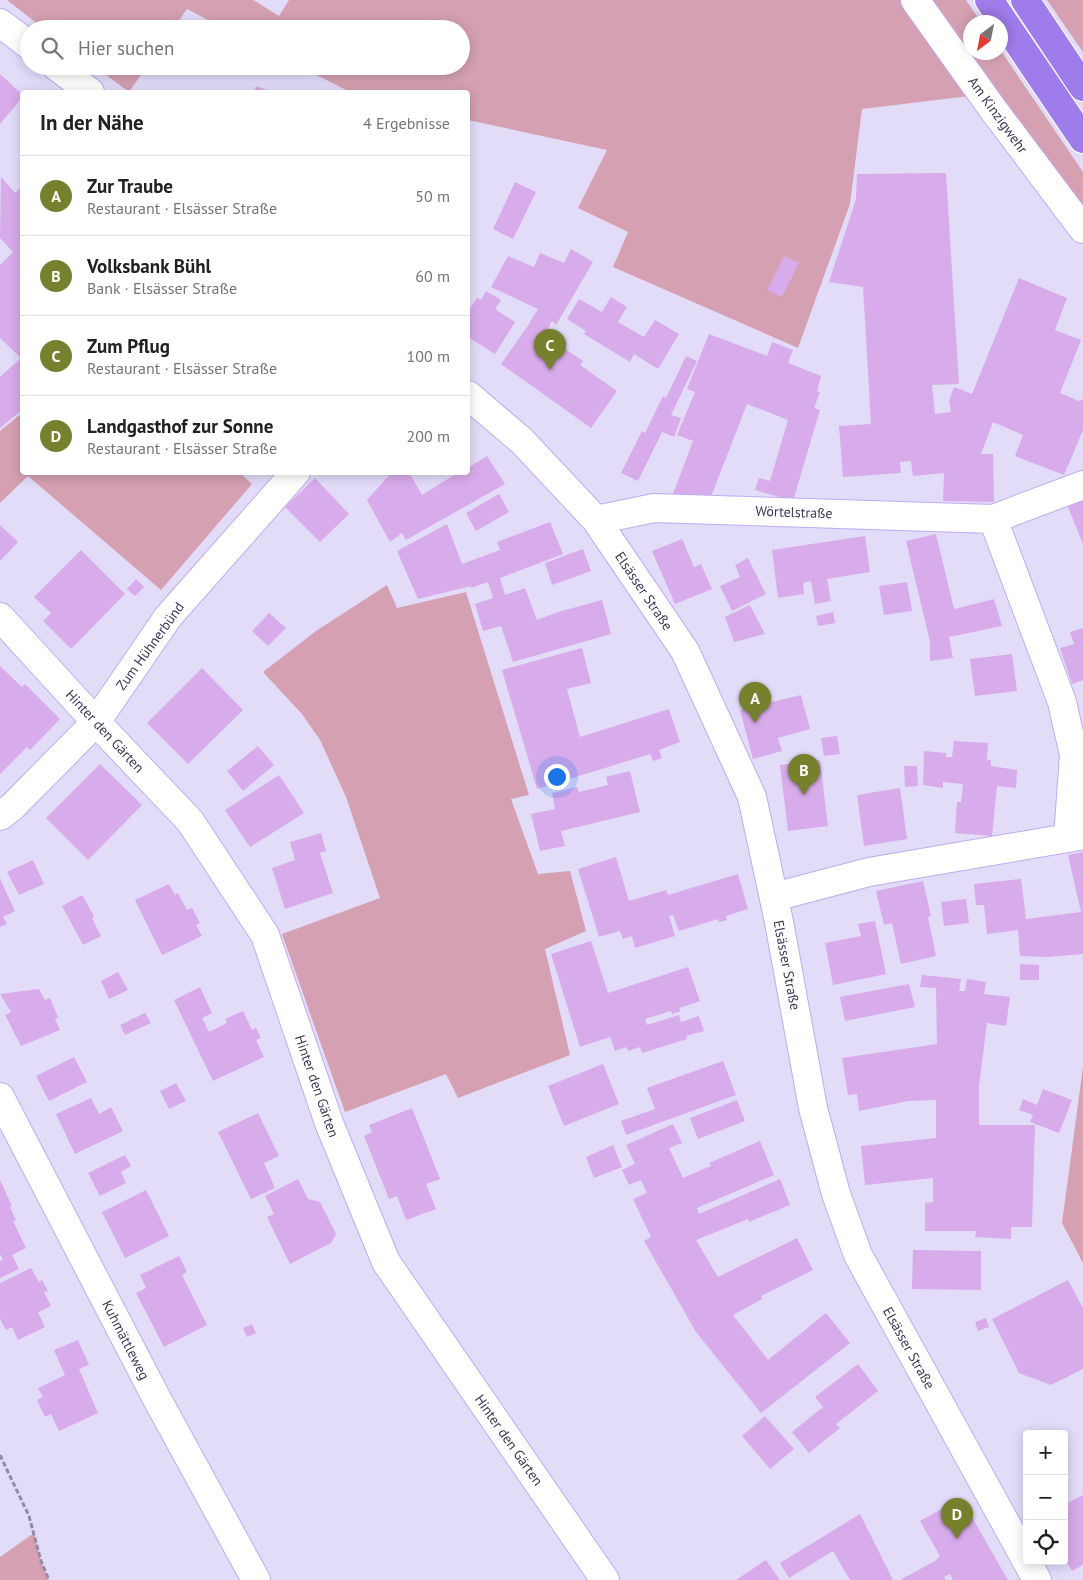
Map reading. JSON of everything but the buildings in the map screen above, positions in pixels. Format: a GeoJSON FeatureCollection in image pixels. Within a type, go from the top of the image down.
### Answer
{"type":"FeatureCollection","features":[{"type":"Feature","properties":{"kind":"highway"},"geometry":{"type":"LineString","coordinates":[[988,0],[1083,139]]}},
{"type":"Feature","properties":{"kind":"highway"},"geometry":{"type":"LineString","coordinates":[[1025,0],[1083,87]]}},
{"type":"Feature","properties":{"kind":"street","name":"Am Kinzigwehr"},"geometry":{"type":"LineString","coordinates":[[915,0],[992,108],[1083,228]]}},
{"type":"Feature","properties":{"kind":"street"},"geometry":{"type":"LineString","coordinates":[[0,23],[20,38]]}},
{"type":"Feature","properties":{"kind":"street"},"geometry":{"type":"LineString","coordinates":[[68,75],[87,90]]}},
{"type":"Feature","properties":{"kind":"street","name":"Elsässer Straße"},"geometry":{"type":"LineString","coordinates":[[470,397],[522,441],[596,520],[685,651],[752,797],[774,897],[813,1108],[836,1194],[858,1255],[1037,1580]]}},
{"type":"Feature","properties":{"kind":"street","name":"Zum Hühnerbünd"},"geometry":{"type":"LineString","coordinates":[[0,816],[96,722],[168,617],[293,475]]}},
{"type":"Feature","properties":{"kind":"street","name":"Wörtelstraße"},"geometry":{"type":"LineString","coordinates":[[596,520],[654,508],[993,518],[1083,486]]}},
{"type":"Feature","properties":{"kind":"street"},"geometry":{"type":"LineString","coordinates":[[774,897],[869,872],[1076,836],[1074,755],[1062,702],[993,518]]}},
{"type":"Feature","properties":{"kind":"street","name":"Hinter den Gärten"},"geometry":{"type":"LineString","coordinates":[[0,617],[190,821],[265,935],[329,1123],[386,1262],[605,1580]]}},
{"type":"Feature","properties":{"kind":"street","name":"Kuhmättleweg"},"geometry":{"type":"LineString","coordinates":[[0,1097],[157,1399],[256,1580]]}},
{"type":"Feature","properties":{"kind":"path"},"geometry":{"type":"LineString","coordinates":[[0,1455],[29,1516],[41,1561],[49,1580]]}},
{"type":"Feature","properties":{"kind":"shaded area"},"geometry":{"type":"Polygon","coordinates":[[[7,0],[253,0],[279,16],[289,0],[966,0],[976,15],[963,15],[963,60],[1007,60],[1083,172],[1083,213],[994,93],[862,109],[850,204],[798,348],[613,267],[628,232],[578,208],[607,150],[470,120],[470,90],[346,90],[317,75],[470,75],[470,20],[208,20],[187,9],[179,20],[33,20],[7,0]]]}},
{"type":"Feature","properties":{"kind":"shaded area"},"geometry":{"type":"Polygon","coordinates":[[[1047,0],[1083,0],[1083,52],[1047,0]]]}},
{"type":"Feature","properties":{"kind":"shaded area"},"geometry":{"type":"Polygon","coordinates":[[[106,75],[141,75],[130,90],[126,90],[106,75]]]}},
{"type":"Feature","properties":{"kind":"shaded area"},"geometry":{"type":"Polygon","coordinates":[[[20,415],[20,475],[242,475],[252,484],[161,590],[28,476],[0,503],[0,431],[20,415]]]}},
{"type":"Feature","properties":{"kind":"shaded area"},"geometry":{"type":"Polygon","coordinates":[[[387,585],[397,608],[466,592],[529,795],[511,799],[538,874],[570,871],[586,931],[545,949],[570,1055],[458,1098],[446,1074],[345,1112],[282,934],[380,898],[346,797],[320,740],[302,714],[263,672],[316,631],[387,585]]]}},
{"type":"Feature","properties":{"kind":"shaded area"},"geometry":{"type":"Polygon","coordinates":[[[1083,1067],[1083,1263],[1062,1223],[1083,1067]]]}},
{"type":"Feature","properties":{"kind":"shaded area"},"geometry":{"type":"Polygon","coordinates":[[[34,1533],[41,1561],[49,1580],[0,1580],[0,1557],[34,1533]]]}},
{"type":"Feature","properties":{"kind":"place","name":"Zum Pflug"},"geometry":{"type":"Point","coordinates":[550,370]}},
{"type":"Feature","properties":{"kind":"place","name":"Zur Traube"},"geometry":{"type":"Point","coordinates":[755,723]}},
{"type":"Feature","properties":{"kind":"place","name":"Volksbank Bühl"},"geometry":{"type":"Point","coordinates":[804,795]}},
{"type":"Feature","properties":{"kind":"place","name":"Landgasthof zur Sonne"},"geometry":{"type":"Point","coordinates":[957,1539]}}]}
